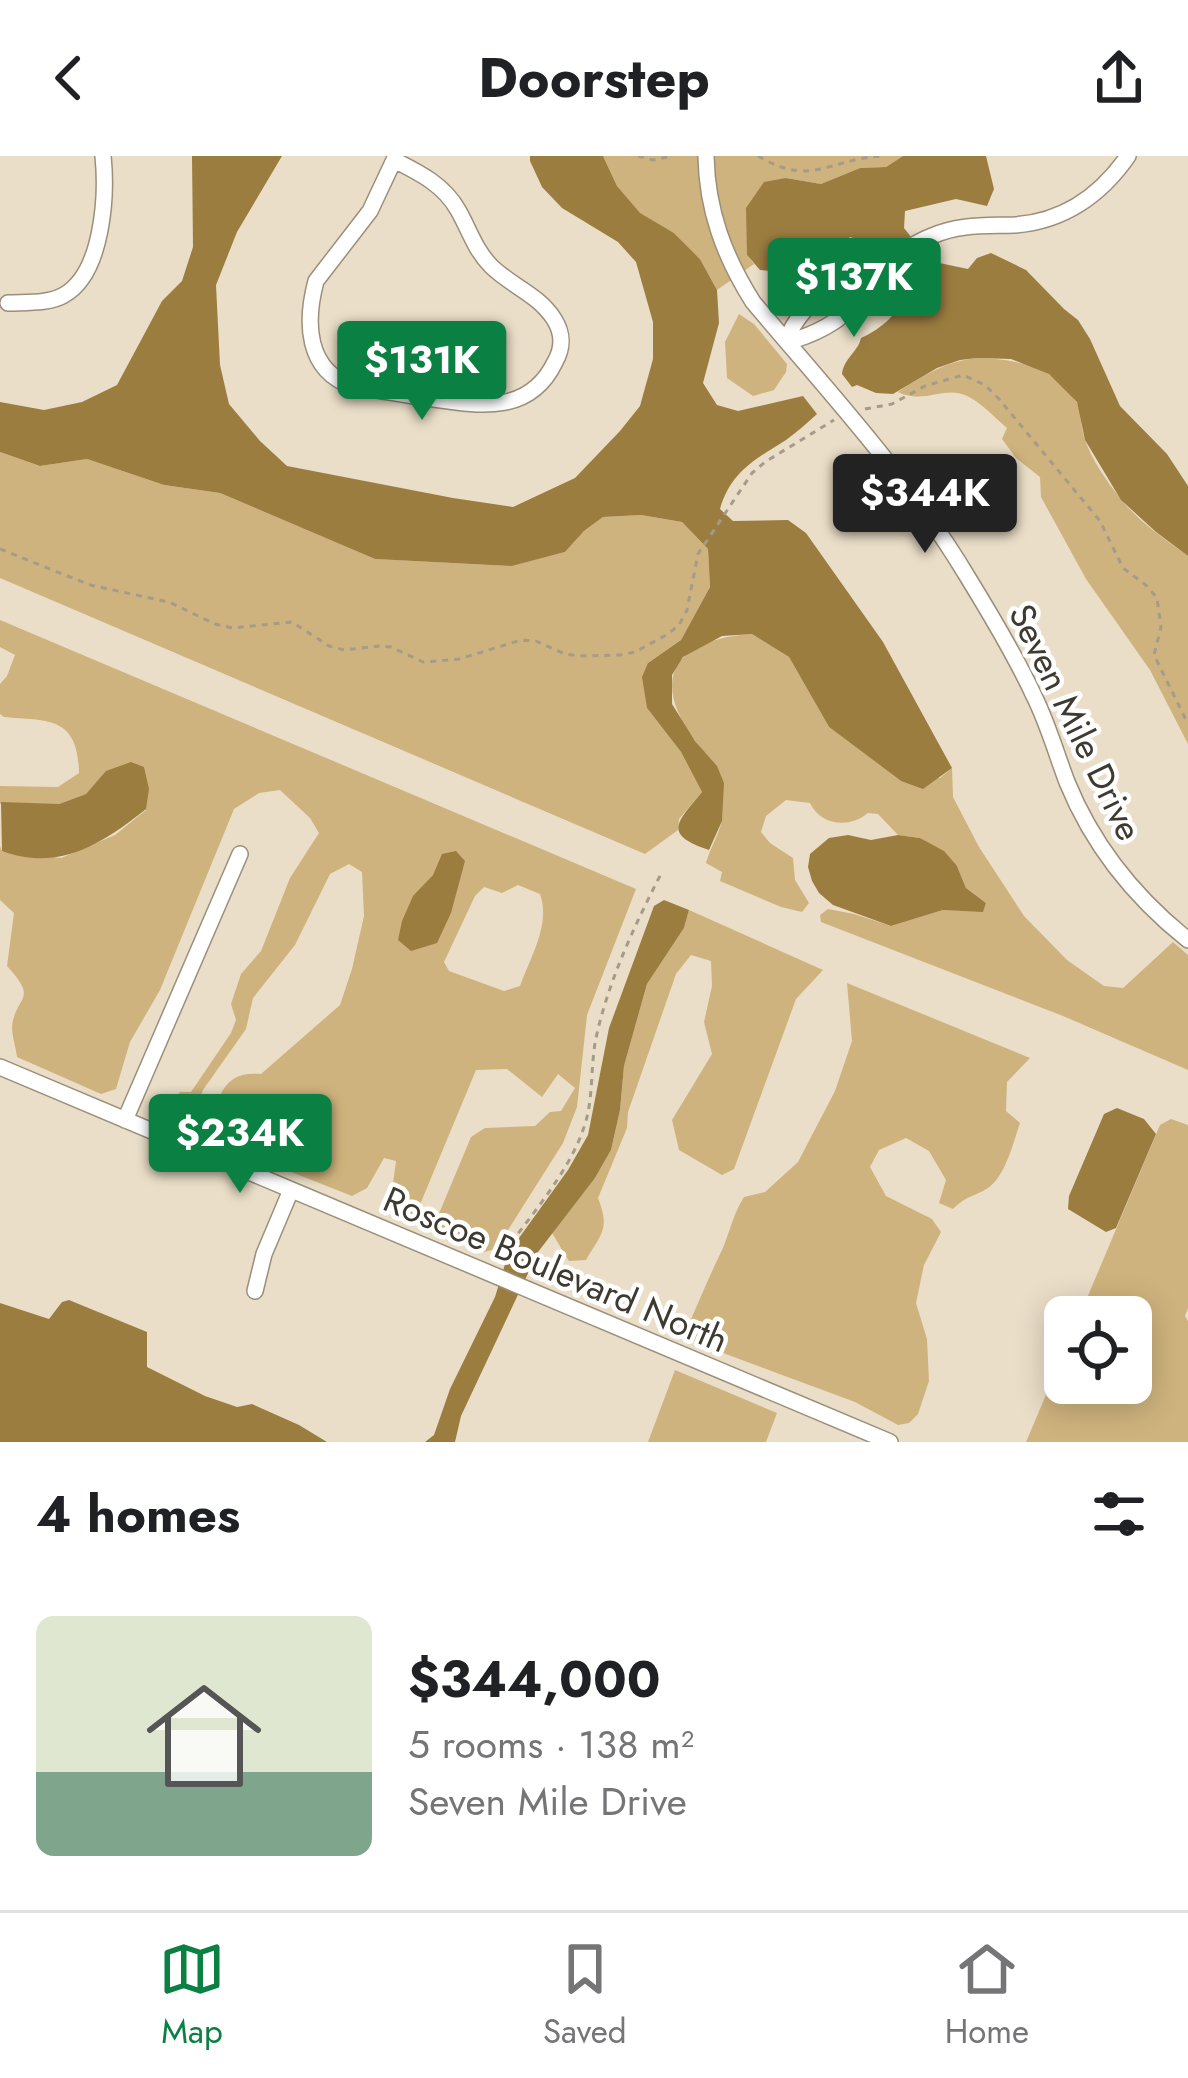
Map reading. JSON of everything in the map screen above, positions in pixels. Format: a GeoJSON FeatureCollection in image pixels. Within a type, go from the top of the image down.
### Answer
{"type":"FeatureCollection","features":[{"type":"Feature","properties":{"kind":"street"},"geometry":{"type":"LineString","coordinates":[[8,303],[62,296],[88,268],[104,201],[103,156]]}},
{"type":"Feature","properties":{"kind":"street","name":"Seven Mile Drive"},"geometry":{"type":"LineString","coordinates":[[706,156],[710,202],[726,254],[753,302],[929,517],[1034,694],[1080,809],[1109,860],[1142,900],[1188,940]]}},
{"type":"Feature","properties":{"kind":"street"},"geometry":{"type":"LineString","coordinates":[[878,270],[839,318],[787,342],[790,328],[824,287],[878,270],[921,241],[957,228],[1017,225],[1056,216],[1101,189],[1128,156]]}},
{"type":"Feature","properties":{"kind":"street"},"geometry":{"type":"LineString","coordinates":[[395,158],[448,195],[491,267],[553,316],[560,334],[559,356],[546,378],[522,397],[481,406],[352,386],[335,379],[317,361],[310,339],[316,281],[370,211],[395,158]]}},
{"type":"Feature","properties":{"kind":"street"},"geometry":{"type":"LineString","coordinates":[[125,1120],[240,854]]}},
{"type":"Feature","properties":{"kind":"street","name":"Roscoe Boulevard North"},"geometry":{"type":"LineString","coordinates":[[0,1067],[890,1442]]}},
{"type":"Feature","properties":{"kind":"street"},"geometry":{"type":"LineString","coordinates":[[254,1292],[291,1190]]}},
{"type":"Feature","properties":{"kind":"path"},"geometry":{"type":"LineString","coordinates":[[638,156],[653,160],[672,156]]}},
{"type":"Feature","properties":{"kind":"path"},"geometry":{"type":"LineString","coordinates":[[758,156],[811,174],[860,157],[882,156]]}},
{"type":"Feature","properties":{"kind":"path"},"geometry":{"type":"LineString","coordinates":[[0,549],[90,585],[170,602],[214,624],[232,628],[292,622],[344,650],[391,647],[423,662],[481,654],[521,640],[580,656],[635,652],[679,625],[687,610],[694,562],[752,473],[765,462],[847,412],[892,404],[926,386],[963,375],[985,385],[1100,521],[1123,568],[1157,598],[1161,627],[1154,656],[1188,724]]}},
{"type":"Feature","properties":{"kind":"path"},"geometry":{"type":"LineString","coordinates":[[495,1276],[584,1129],[596,1038],[614,981],[661,874]]}},
{"type":"Feature","properties":{"kind":"shaded area"},"geometry":{"type":"Polygon","coordinates":[[[192,156],[282,156],[237,232],[216,285],[220,365],[229,404],[260,441],[287,466],[513,507],[575,478],[620,431],[640,406],[653,359],[653,322],[636,262],[618,242],[562,208],[542,187],[530,161],[530,156],[603,156],[617,186],[640,213],[674,233],[700,259],[717,290],[719,323],[703,383],[717,405],[738,411],[803,396],[817,414],[746,467],[720,509],[733,521],[788,520],[806,533],[883,642],[952,768],[923,789],[901,781],[829,727],[789,657],[752,634],[722,636],[683,657],[672,675],[672,704],[724,783],[722,821],[709,850],[679,833],[681,819],[702,792],[681,752],[647,708],[642,677],[648,663],[681,640],[710,587],[708,549],[682,522],[641,515],[603,517],[565,552],[512,566],[375,559],[220,493],[164,485],[87,459],[40,466],[0,452],[0,402],[44,410],[82,402],[117,385],[162,301],[182,281],[193,247],[192,156]]]}},
{"type":"Feature","properties":{"kind":"shaded area"},"geometry":{"type":"Polygon","coordinates":[[[603,156],[903,156],[886,167],[860,168],[821,184],[786,178],[747,255],[754,264],[717,290],[700,259],[674,233],[640,214],[617,186],[603,156]]]}},
{"type":"Feature","properties":{"kind":"shaded area"},"geometry":{"type":"Polygon","coordinates":[[[903,156],[986,156],[994,189],[987,206],[956,199],[905,211],[904,228],[930,261],[968,269],[977,258],[991,253],[1026,270],[1078,320],[1120,406],[1167,454],[1188,486],[1188,556],[1121,500],[1085,440],[1077,402],[1049,374],[1011,359],[977,358],[937,368],[893,394],[852,387],[842,374],[845,364],[861,338],[892,316],[901,296],[893,277],[864,243],[850,237],[823,262],[784,272],[760,270],[747,255],[746,208],[764,182],[786,178],[821,184],[860,168],[886,167],[903,156]]]}},
{"type":"Feature","properties":{"kind":"shaded area"},"geometry":{"type":"Polygon","coordinates":[[[739,314],[754,324],[787,364],[774,390],[753,396],[727,378],[725,342],[739,314]]]}},
{"type":"Feature","properties":{"kind":"shaded area"},"geometry":{"type":"Polygon","coordinates":[[[977,358],[1033,367],[1068,389],[1079,408],[1087,445],[1112,487],[1141,520],[1188,556],[1188,744],[1150,670],[1086,579],[1041,497],[1040,477],[1002,439],[1007,428],[983,406],[958,393],[917,397],[898,392],[936,370],[977,358]]]}},
{"type":"Feature","properties":{"kind":"shaded area"},"geometry":{"type":"Polygon","coordinates":[[[0,452],[40,466],[87,459],[164,485],[220,493],[375,559],[512,566],[565,552],[603,517],[641,515],[682,522],[708,549],[710,587],[681,640],[648,663],[647,708],[681,752],[702,792],[679,819],[678,830],[645,854],[0,578],[0,452]]]}},
{"type":"Feature","properties":{"kind":"shaded area"},"geometry":{"type":"Polygon","coordinates":[[[0,620],[636,889],[587,1015],[577,1107],[563,1143],[496,1249],[484,1252],[436,1232],[435,1223],[471,1137],[485,1128],[535,1126],[550,1112],[561,1111],[575,1088],[558,1074],[542,1097],[507,1069],[476,1070],[414,1219],[390,1206],[396,1161],[384,1158],[367,1188],[352,1196],[208,1136],[228,1083],[247,1074],[261,1074],[340,1005],[364,916],[362,872],[349,864],[330,874],[295,945],[253,998],[246,1029],[203,1090],[189,1127],[183,1130],[158,1120],[180,1092],[191,1092],[231,1033],[236,1020],[231,1004],[241,974],[261,951],[290,878],[319,833],[280,790],[259,793],[234,809],[160,990],[130,1042],[116,1089],[101,1094],[17,1057],[12,1027],[24,993],[7,966],[14,913],[0,900],[0,846],[2,851],[61,858],[115,835],[146,810],[107,771],[86,794],[59,804],[0,804],[0,786],[58,787],[79,773],[67,731],[47,721],[0,714],[0,684],[15,655],[0,647],[0,620]],[[518,885],[502,893],[484,887],[475,896],[444,962],[449,971],[504,991],[520,986],[541,929],[540,894],[518,885]]]}},
{"type":"Feature","properties":{"kind":"shaded area"},"geometry":{"type":"Polygon","coordinates":[[[752,634],[789,657],[829,727],[901,781],[940,778],[952,768],[953,797],[979,847],[1024,916],[1067,960],[1104,986],[1123,988],[1173,942],[1188,955],[1188,1070],[821,922],[820,915],[828,909],[891,926],[943,910],[983,911],[986,903],[966,888],[957,866],[920,838],[898,835],[878,814],[836,822],[821,816],[810,803],[786,800],[766,816],[761,832],[793,858],[795,880],[809,903],[802,912],[720,881],[722,872],[706,863],[722,819],[717,772],[681,719],[672,680],[688,653],[726,637],[752,634]]]}},
{"type":"Feature","properties":{"kind":"shaded area"},"geometry":{"type":"Polygon","coordinates":[[[131,762],[144,767],[149,789],[146,809],[113,833],[61,856],[23,857],[2,851],[1,802],[59,804],[86,794],[106,771],[131,762]]]}},
{"type":"Feature","properties":{"kind":"shaded area"},"geometry":{"type":"Polygon","coordinates":[[[848,835],[871,840],[898,835],[920,838],[944,851],[966,888],[986,903],[983,912],[943,910],[891,926],[833,905],[812,881],[810,854],[829,838],[848,835]]]}},
{"type":"Feature","properties":{"kind":"shaded area"},"geometry":{"type":"Polygon","coordinates":[[[456,851],[465,861],[451,913],[437,943],[411,951],[398,940],[413,896],[433,875],[442,854],[456,851]]]}},
{"type":"Feature","properties":{"kind":"shaded area"},"geometry":{"type":"Polygon","coordinates":[[[664,900],[689,910],[684,928],[647,984],[624,1066],[611,1150],[538,1252],[461,1416],[455,1442],[425,1442],[434,1435],[450,1389],[495,1297],[506,1261],[588,1135],[609,1028],[654,906],[664,900]]]}},
{"type":"Feature","properties":{"kind":"shaded area"},"geometry":{"type":"Polygon","coordinates":[[[689,910],[823,970],[796,999],[734,1169],[722,1175],[679,1150],[672,1120],[712,1054],[704,1022],[712,986],[711,961],[691,955],[676,974],[628,1112],[627,1128],[598,1198],[602,1230],[586,1260],[569,1261],[552,1233],[611,1150],[624,1066],[647,984],[684,928],[689,910]]]}},
{"type":"Feature","properties":{"kind":"shaded area"},"geometry":{"type":"Polygon","coordinates":[[[847,983],[1030,1058],[1007,1082],[1006,1111],[1020,1123],[1004,1167],[988,1188],[953,1209],[939,1203],[946,1180],[929,1151],[906,1138],[879,1150],[870,1167],[886,1196],[932,1219],[941,1232],[924,1265],[916,1303],[927,1339],[929,1381],[918,1414],[898,1425],[855,1402],[683,1338],[744,1197],[765,1192],[798,1162],[835,1091],[852,1041],[847,983]]]}},
{"type":"Feature","properties":{"kind":"shaded area"},"geometry":{"type":"Polygon","coordinates":[[[1117,1108],[1144,1119],[1156,1134],[1116,1228],[1106,1232],[1068,1209],[1069,1196],[1104,1114],[1117,1108]]]}},
{"type":"Feature","properties":{"kind":"shaded area"},"geometry":{"type":"Polygon","coordinates":[[[1171,1119],[1188,1125],[1188,1442],[1026,1442],[1044,1400],[1044,1404],[1152,1404],[1152,1296],[1088,1296],[1160,1125],[1171,1119]]]}},
{"type":"Feature","properties":{"kind":"shaded area"},"geometry":{"type":"Polygon","coordinates":[[[69,1300],[147,1332],[147,1367],[205,1396],[237,1407],[252,1404],[327,1442],[0,1442],[0,1303],[49,1319],[69,1300]]]}},
{"type":"Feature","properties":{"kind":"shaded area"},"geometry":{"type":"Polygon","coordinates":[[[675,1370],[777,1413],[766,1442],[648,1442],[675,1370]]]}}]}
